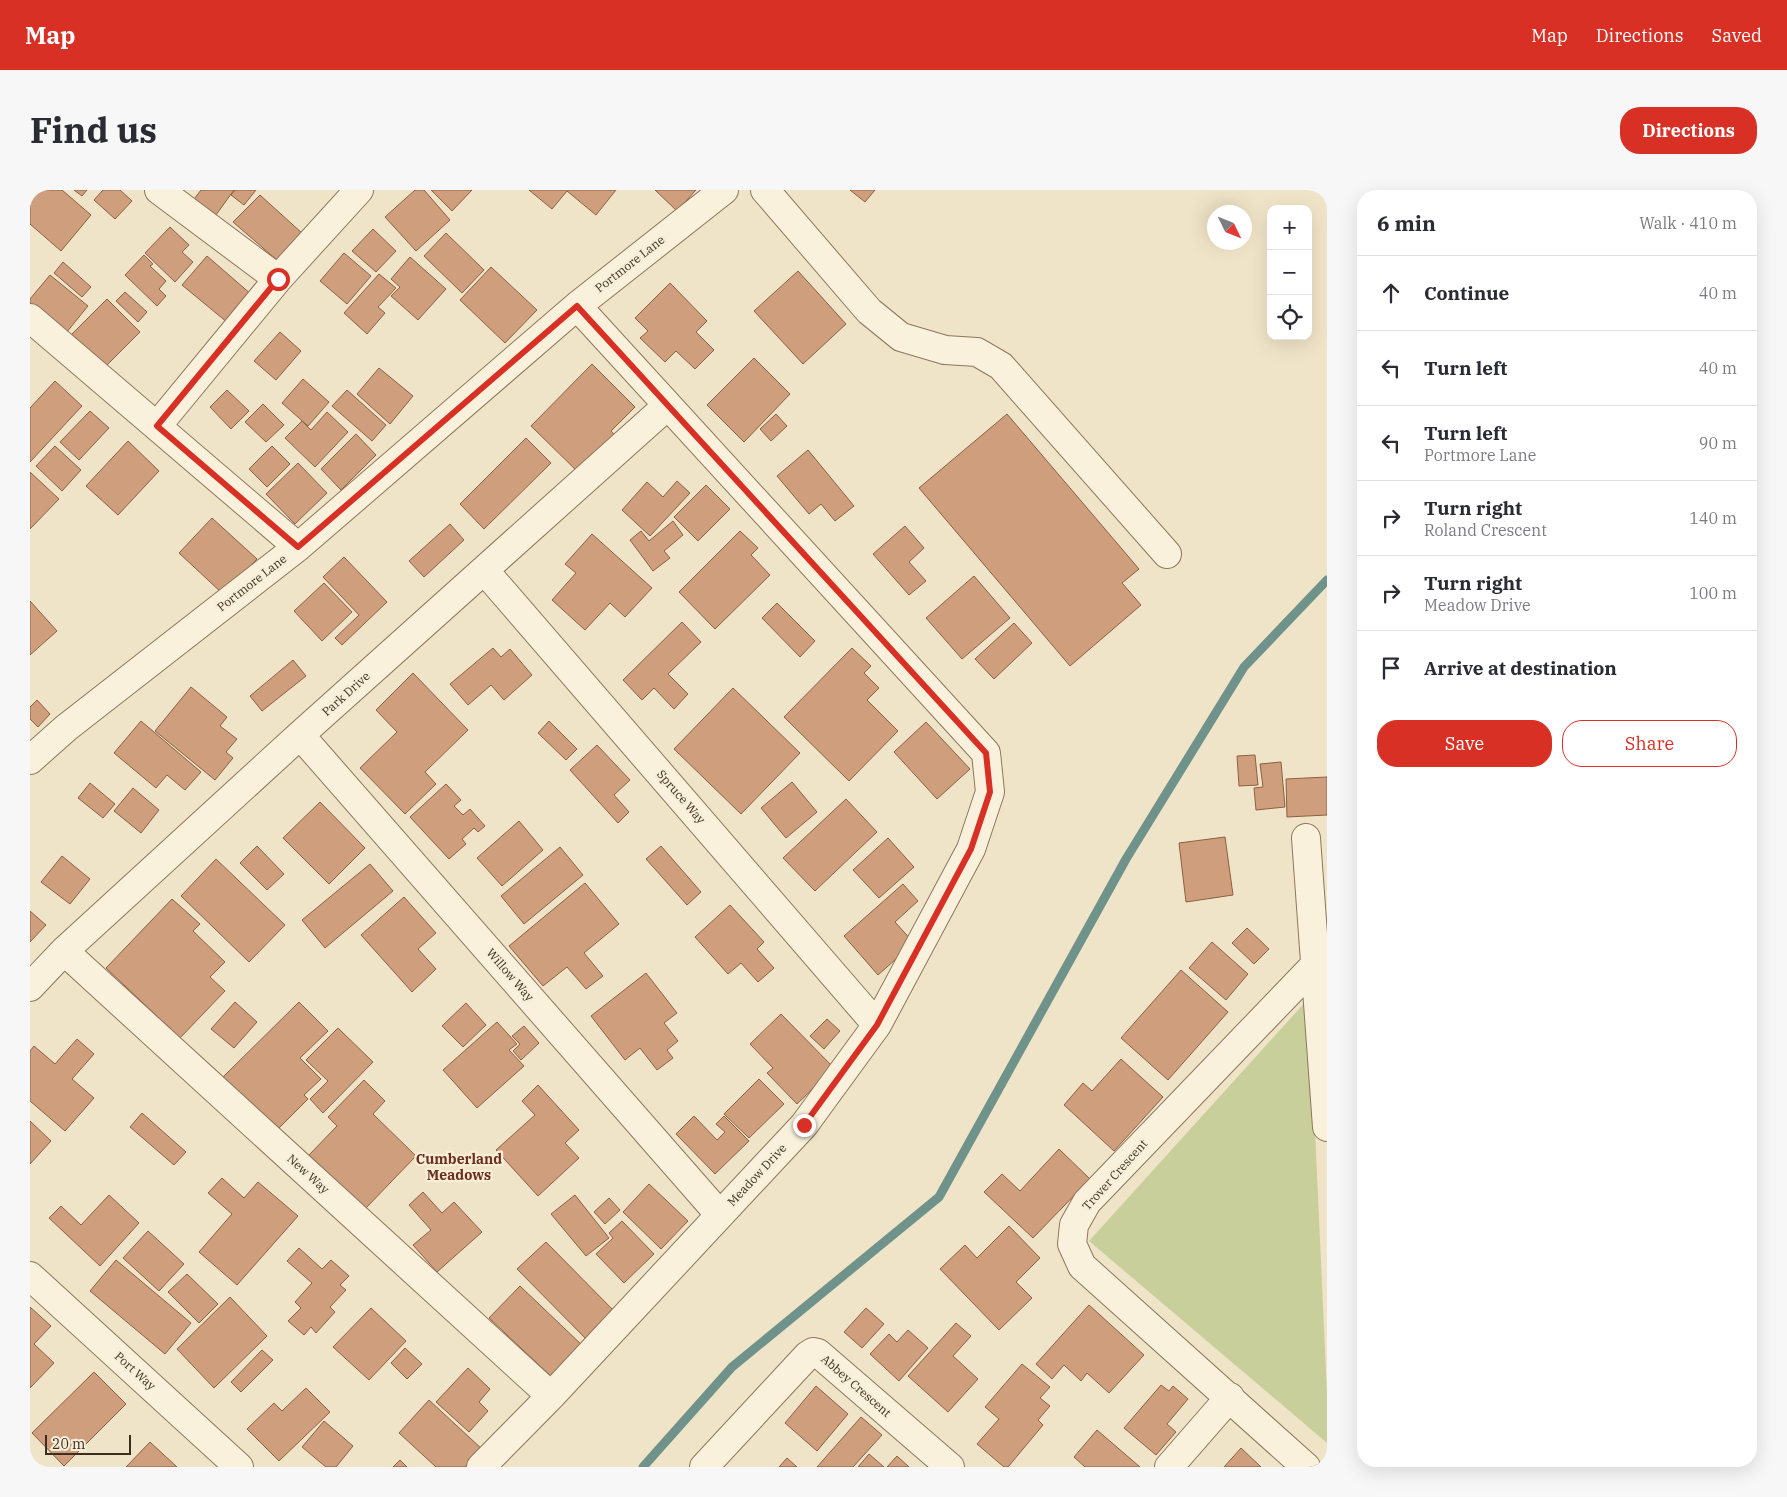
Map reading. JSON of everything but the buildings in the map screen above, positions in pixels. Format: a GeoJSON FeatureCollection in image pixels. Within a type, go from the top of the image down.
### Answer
{"type":"FeatureCollection","features":[{"type":"Feature","properties":{"kind":"street"},"geometry":{"type":"LineString","coordinates":[[159,190],[278,279]]}},
{"type":"Feature","properties":{"kind":"street"},"geometry":{"type":"LineString","coordinates":[[157,426],[278,279],[359,190]]}},
{"type":"Feature","properties":{"kind":"street","name":"Portmore Lane"},"geometry":{"type":"LineString","coordinates":[[30,760],[66,728],[298,547],[577,306],[724,190]]}},
{"type":"Feature","properties":{"kind":"street"},"geometry":{"type":"LineString","coordinates":[[765,190],[869,311],[901,337],[945,350],[977,352],[1001,366],[1167,554]]}},
{"type":"Feature","properties":{"kind":"street"},"geometry":{"type":"LineString","coordinates":[[577,306],[667,406]]}},
{"type":"Feature","properties":{"kind":"street"},"geometry":{"type":"LineString","coordinates":[[30,318],[298,547]]}},
{"type":"Feature","properties":{"kind":"street","name":"Park Drive"},"geometry":{"type":"LineString","coordinates":[[30,987],[64,951],[300,735],[667,406]]}},
{"type":"Feature","properties":{"kind":"street","name":"Meadow Drive"},"geometry":{"type":"LineString","coordinates":[[481,1467],[551,1396],[804,1125],[877,1025],[971,849],[990,792],[986,753],[667,406]]}},
{"type":"Feature","properties":{"kind":"street","name":"Spruce Way"},"geometry":{"type":"LineString","coordinates":[[484,570],[877,1025]]}},
{"type":"Feature","properties":{"kind":"street","name":"Willow Way"},"geometry":{"type":"LineString","coordinates":[[300,735],[720,1215]]}},
{"type":"Feature","properties":{"kind":"street"},"geometry":{"type":"LineString","coordinates":[[1306,838],[1314,966],[1327,1117]]}},
{"type":"Feature","properties":{"kind":"street","name":"New Way"},"geometry":{"type":"LineString","coordinates":[[64,951],[551,1396]]}},
{"type":"Feature","properties":{"kind":"street","name":"Trover Crescent"},"geometry":{"type":"LineString","coordinates":[[1306,1467],[1082,1266],[1072,1244],[1074,1225],[1087,1202],[1314,966]]}},
{"type":"Feature","properties":{"kind":"street","name":"Port Way"},"geometry":{"type":"LineString","coordinates":[[30,1276],[239,1467]]}},
{"type":"Feature","properties":{"kind":"street","name":"Abbey Crescent"},"geometry":{"type":"LineString","coordinates":[[704,1467],[808,1355],[813,1352],[818,1353],[950,1467]]}},
{"type":"Feature","properties":{"kind":"street"},"geometry":{"type":"LineString","coordinates":[[1169,1467],[1230,1397]]}},
{"type":"Feature","properties":{"kind":"green space"},"geometry":{"type":"Polygon","coordinates":[[[1309,998],[1327,1393],[1327,1443],[1089,1241],[1309,998]]]}},
{"type":"Feature","properties":{"kind":"waterway"},"geometry":{"type":"LineString","coordinates":[[643,1467],[732,1367],[939,1197],[1126,859],[1244,667],[1327,580]]}},
{"type":"Feature","properties":{"kind":"district","name":"Cumberland Meadows"},"geometry":{"type":"Point","coordinates":[459,1168]}},
{"type":"Feature","properties":{"kind":"route"},"geometry":{"type":"LineString","coordinates":[[278,279],[157,426],[298,547],[577,306],[986,753],[990,792],[971,849],[877,1025],[804,1125]]}}]}
